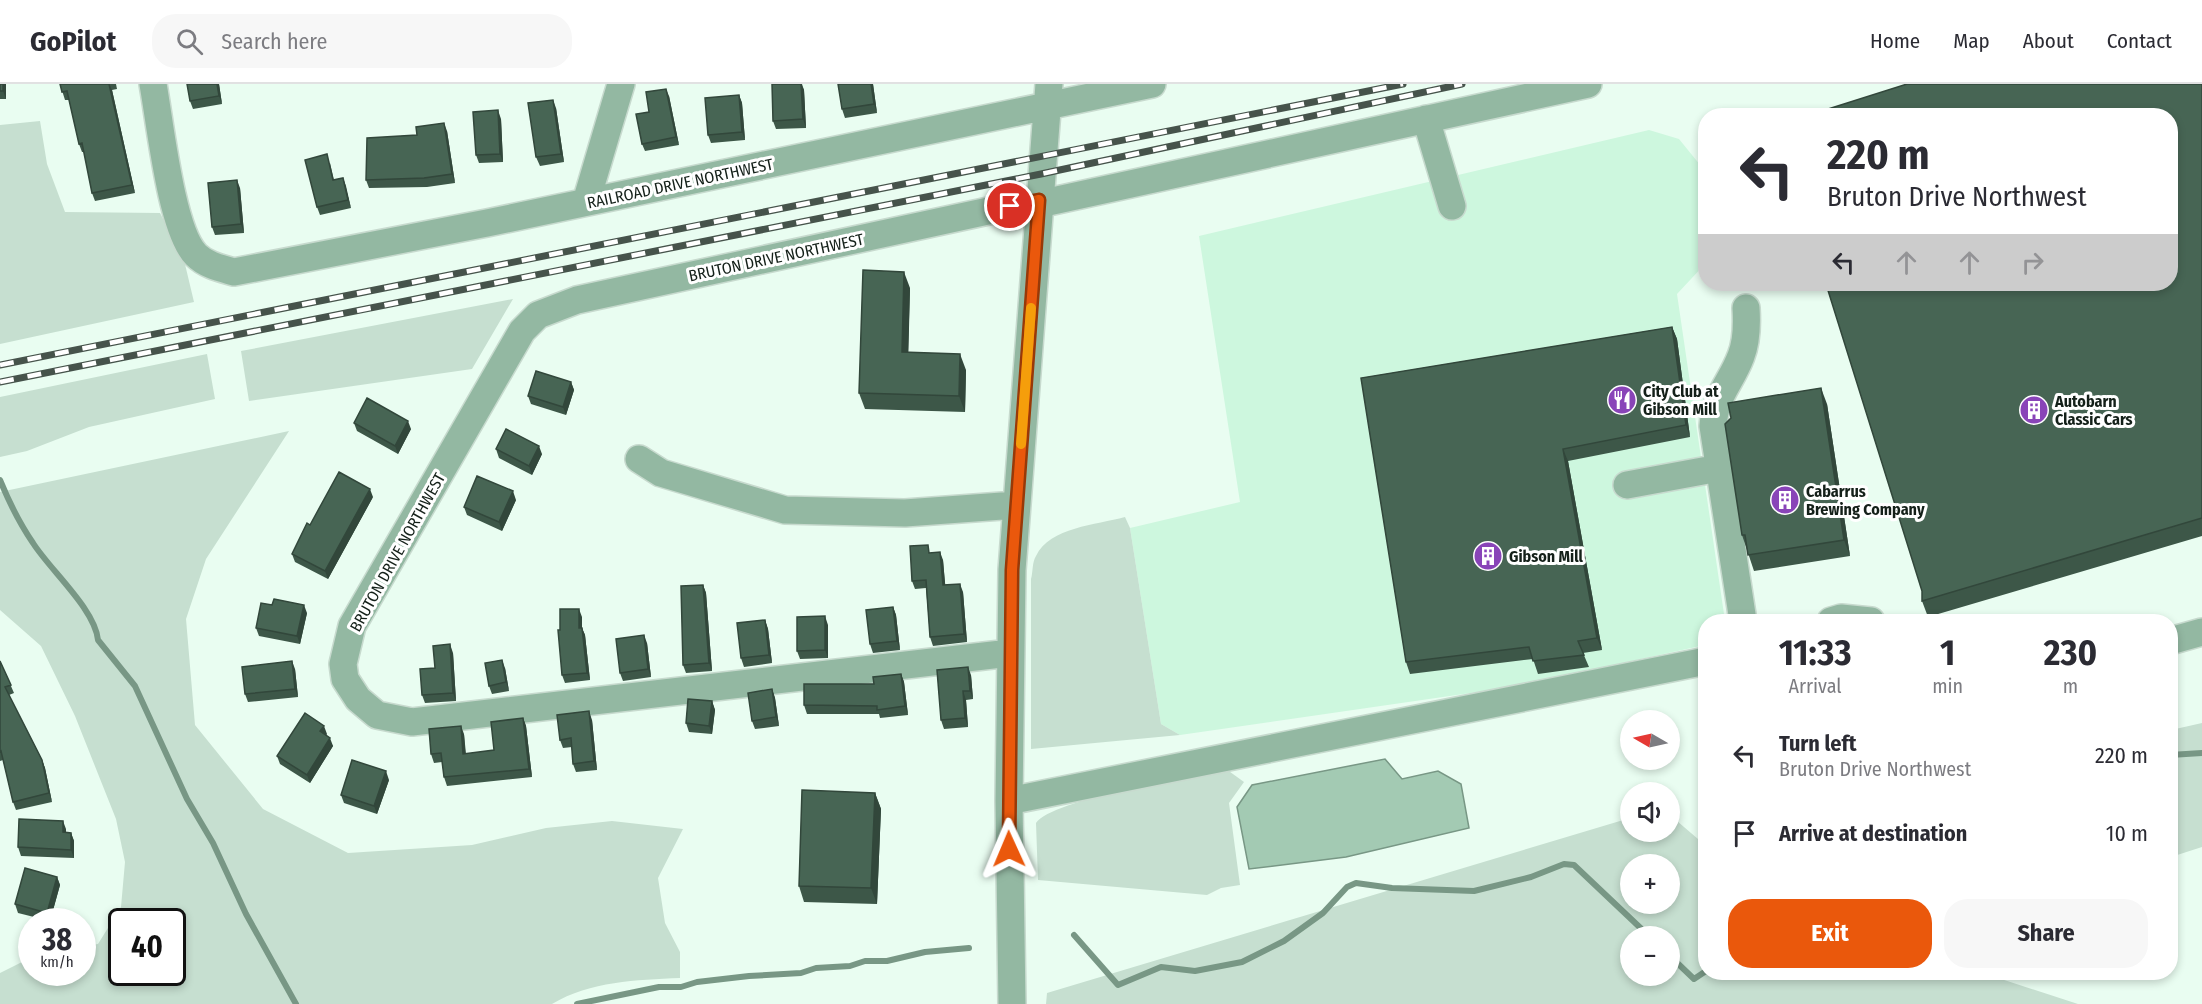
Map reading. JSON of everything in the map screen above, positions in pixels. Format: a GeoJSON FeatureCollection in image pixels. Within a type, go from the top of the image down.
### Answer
{"type":"FeatureCollection","features":[{"type":"Feature","properties":{"kind":"street","name":"RAILROAD DRIVE NORTHWEST"},"geometry":{"type":"LineString","coordinates":[[153,84],[177,216],[185,238],[195,254],[207,264],[234,272],[586,202],[1048,94],[1152,84]]}},
{"type":"Feature","properties":{"kind":"street"},"geometry":{"type":"LineString","coordinates":[[586,202],[621,84]]}},
{"type":"Feature","properties":{"kind":"street","name":"BRUTON DRIVE NORTHWEST"},"geometry":{"type":"LineString","coordinates":[[1010,653],[412,722],[377,715],[358,699],[345,679],[343,664],[352,626],[522,331],[538,315],[576,300],[1588,84]]}},
{"type":"Feature","properties":{"kind":"street"},"geometry":{"type":"LineString","coordinates":[[1012,1004],[1009,801],[1010,653],[1016,505],[1048,94]]}},
{"type":"Feature","properties":{"kind":"street"},"geometry":{"type":"LineString","coordinates":[[1426,119],[1452,206]]}},
{"type":"Feature","properties":{"kind":"street"},"geometry":{"type":"LineString","coordinates":[[1742,614],[1713,426],[1717,398],[1741,357],[1747,324],[1746,309]]}},
{"type":"Feature","properties":{"kind":"street"},"geometry":{"type":"LineString","coordinates":[[639,459],[661,473],[785,510],[905,513],[1016,505]]}},
{"type":"Feature","properties":{"kind":"street"},"geometry":{"type":"LineString","coordinates":[[1627,485],[1719,468]]}},
{"type":"Feature","properties":{"kind":"street"},"geometry":{"type":"LineString","coordinates":[[2178,639],[2202,632]]}},
{"type":"Feature","properties":{"kind":"street"},"geometry":{"type":"LineString","coordinates":[[1009,801],[1698,663]]}},
{"type":"Feature","properties":{"kind":"shaded area"},"geometry":{"type":"Polygon","coordinates":[[[40,121],[47,164],[65,212],[160,213],[184,260],[194,302],[0,344],[0,125],[40,121]]]}},
{"type":"Feature","properties":{"kind":"shaded area"},"geometry":{"type":"Polygon","coordinates":[[[1649,130],[1679,139],[1698,162],[1698,272],[1677,294],[1724,614],[1698,614],[1698,647],[1512,687],[1180,735],[1161,724],[1130,528],[1240,502],[1199,236],[1649,130]]]}},
{"type":"Feature","properties":{"kind":"shaded area"},"geometry":{"type":"Polygon","coordinates":[[[513,299],[472,369],[249,401],[241,351],[513,299]]]}},
{"type":"Feature","properties":{"kind":"shaded area"},"geometry":{"type":"Polygon","coordinates":[[[207,354],[215,399],[89,427],[27,451],[0,457],[0,397],[207,354]]]}},
{"type":"Feature","properties":{"kind":"shaded area"},"geometry":{"type":"Polygon","coordinates":[[[289,431],[206,559],[186,619],[195,725],[263,809],[348,853],[472,845],[546,828],[612,821],[683,829],[658,878],[665,923],[680,952],[680,978],[630,981],[598,986],[567,996],[552,1004],[0,1004],[0,973],[18,964],[18,986],[96,986],[96,944],[108,928],[108,986],[186,986],[186,908],[120,908],[125,862],[116,819],[75,716],[41,646],[0,610],[0,492],[289,431]]]}},
{"type":"Feature","properties":{"kind":"shaded area"},"geometry":{"type":"Polygon","coordinates":[[[1125,517],[1130,528],[1161,724],[1180,735],[1031,749],[1031,579],[1035,558],[1043,546],[1063,533],[1125,517]]]}},
{"type":"Feature","properties":{"kind":"shaded area"},"geometry":{"type":"Polygon","coordinates":[[[2202,723],[2202,847],[2178,855],[2178,728],[2202,723]]]}},
{"type":"Feature","properties":{"kind":"shaded area"},"geometry":{"type":"Polygon","coordinates":[[[1385,759],[1402,779],[1438,771],[1461,784],[1469,828],[1346,857],[1249,869],[1237,807],[1252,785],[1385,759]]]}},
{"type":"Feature","properties":{"kind":"shaded area"},"geometry":{"type":"Polygon","coordinates":[[[1226,769],[1244,782],[1229,803],[1240,885],[1221,888],[1207,895],[1038,880],[1036,823],[1048,814],[1094,797],[1226,769]]]}},
{"type":"Feature","properties":{"kind":"shaded area"},"geometry":{"type":"Polygon","coordinates":[[[1620,821],[1620,842],[1680,842],[1680,824],[1698,839],[1698,980],[2004,980],[2078,1004],[1046,1004],[1047,993],[1620,821]]]}},
{"type":"Feature","properties":{"kind":"building"},"geometry":{"type":"Polygon","coordinates":[[[60,84],[109,84],[132,185],[92,193],[82,143],[79,144],[67,91],[62,92],[60,84]]]}},
{"type":"Feature","properties":{"kind":"building"},"geometry":{"type":"Polygon","coordinates":[[[187,84],[217,84],[219,96],[190,101],[187,84]]]}},
{"type":"Feature","properties":{"kind":"building"},"geometry":{"type":"Polygon","coordinates":[[[772,84],[801,84],[803,119],[773,121],[772,84]]]}},
{"type":"Feature","properties":{"kind":"building"},"geometry":{"type":"Polygon","coordinates":[[[838,84],[871,84],[874,104],[842,109],[838,84]]]}},
{"type":"Feature","properties":{"kind":"building","name":"Autobarn Classic Cars"},"geometry":{"type":"Polygon","coordinates":[[[1907,84],[2202,84],[2202,518],[1922,601],[1922,591],[1828,291],[2178,291],[2178,108],[1831,108],[1907,84]]]}},
{"type":"Feature","properties":{"kind":"building"},"geometry":{"type":"Polygon","coordinates":[[[666,89],[676,137],[642,144],[636,114],[649,112],[646,92],[666,89]]]}},
{"type":"Feature","properties":{"kind":"building"},"geometry":{"type":"Polygon","coordinates":[[[739,95],[742,132],[708,135],[705,98],[739,95]]]}},
{"type":"Feature","properties":{"kind":"building"},"geometry":{"type":"Polygon","coordinates":[[[553,100],[561,154],[536,157],[528,103],[553,100]]]}},
{"type":"Feature","properties":{"kind":"building"},"geometry":{"type":"Polygon","coordinates":[[[498,110],[500,154],[476,155],[473,112],[498,110]]]}},
{"type":"Feature","properties":{"kind":"building"},"geometry":{"type":"Polygon","coordinates":[[[444,123],[452,174],[424,178],[366,180],[367,138],[417,135],[416,127],[444,123]]]}},
{"type":"Feature","properties":{"kind":"building"},"geometry":{"type":"Polygon","coordinates":[[[327,154],[333,180],[343,178],[348,200],[317,207],[305,160],[327,154]]]}},
{"type":"Feature","properties":{"kind":"building"},"geometry":{"type":"Polygon","coordinates":[[[237,180],[241,224],[212,227],[208,183],[237,180]]]}},
{"type":"Feature","properties":{"kind":"building"},"geometry":{"type":"Polygon","coordinates":[[[863,270],[904,272],[902,352],[960,354],[959,396],[859,393],[863,270]]]}},
{"type":"Feature","properties":{"kind":"building","name":"Gibson Mill"},"geometry":{"type":"Polygon","coordinates":[[[1672,327],[1686,425],[1563,449],[1597,638],[1578,641],[1584,655],[1533,661],[1529,647],[1406,662],[1361,378],[1672,327]]]}},
{"type":"Feature","properties":{"kind":"building"},"geometry":{"type":"Polygon","coordinates":[[[536,371],[571,382],[563,407],[528,396],[536,371]]]}},
{"type":"Feature","properties":{"kind":"building","name":"Cabarrus Brewing Company"},"geometry":{"type":"Polygon","coordinates":[[[1821,388],[1844,540],[1748,555],[1745,535],[1742,535],[1725,424],[1731,418],[1728,403],[1821,388]]]}},
{"type":"Feature","properties":{"kind":"building"},"geometry":{"type":"Polygon","coordinates":[[[367,398],[408,421],[395,446],[354,423],[367,398]]]}},
{"type":"Feature","properties":{"kind":"building"},"geometry":{"type":"Polygon","coordinates":[[[506,429],[539,446],[529,466],[496,449],[506,429]]]}},
{"type":"Feature","properties":{"kind":"building"},"geometry":{"type":"Polygon","coordinates":[[[339,472],[370,489],[325,571],[292,554],[307,523],[310,525],[339,472]]]}},
{"type":"Feature","properties":{"kind":"building"},"geometry":{"type":"Polygon","coordinates":[[[477,476],[513,491],[499,522],[464,507],[477,476]]]}},
{"type":"Feature","properties":{"kind":"building"},"geometry":{"type":"Polygon","coordinates":[[[928,545],[929,553],[940,552],[943,585],[960,584],[964,634],[930,637],[926,580],[912,581],[910,546],[928,545]]]}},
{"type":"Feature","properties":{"kind":"building"},"geometry":{"type":"Polygon","coordinates":[[[703,585],[709,663],[683,665],[681,586],[703,585]]]}},
{"type":"Feature","properties":{"kind":"building"},"geometry":{"type":"Polygon","coordinates":[[[274,599],[304,605],[297,636],[256,628],[261,603],[272,605],[274,599]]]}},
{"type":"Feature","properties":{"kind":"building"},"geometry":{"type":"Polygon","coordinates":[[[893,607],[897,641],[870,644],[866,610],[893,607]]]}},
{"type":"Feature","properties":{"kind":"building"},"geometry":{"type":"Polygon","coordinates":[[[560,609],[579,609],[579,628],[582,628],[587,673],[562,675],[558,630],[560,630],[560,609]]]}},
{"type":"Feature","properties":{"kind":"building"},"geometry":{"type":"Polygon","coordinates":[[[825,616],[825,650],[797,651],[797,617],[825,616]]]}},
{"type":"Feature","properties":{"kind":"building"},"geometry":{"type":"Polygon","coordinates":[[[765,620],[769,655],[741,658],[737,623],[765,620]]]}},
{"type":"Feature","properties":{"kind":"building"},"geometry":{"type":"Polygon","coordinates":[[[644,635],[648,669],[620,673],[616,639],[644,635]]]}},
{"type":"Feature","properties":{"kind":"building"},"geometry":{"type":"Polygon","coordinates":[[[450,644],[453,693],[422,695],[420,669],[435,668],[433,646],[450,644]]]}},
{"type":"Feature","properties":{"kind":"building"},"geometry":{"type":"Polygon","coordinates":[[[502,660],[506,682],[489,686],[485,663],[502,660]]]}},
{"type":"Feature","properties":{"kind":"building"},"geometry":{"type":"Polygon","coordinates":[[[0,661],[11,685],[5,687],[42,760],[49,793],[13,802],[0,752],[0,661]]]}},
{"type":"Feature","properties":{"kind":"building"},"geometry":{"type":"Polygon","coordinates":[[[292,661],[295,689],[245,694],[242,667],[292,661]]]}},
{"type":"Feature","properties":{"kind":"building"},"geometry":{"type":"Polygon","coordinates":[[[968,667],[970,691],[963,691],[965,718],[941,720],[937,670],[968,667]]]}},
{"type":"Feature","properties":{"kind":"building"},"geometry":{"type":"Polygon","coordinates":[[[901,674],[905,706],[877,710],[877,706],[804,705],[804,684],[874,684],[873,677],[901,674]]]}},
{"type":"Feature","properties":{"kind":"building"},"geometry":{"type":"Polygon","coordinates":[[[772,689],[776,717],[752,721],[748,693],[772,689]]]}},
{"type":"Feature","properties":{"kind":"building"},"geometry":{"type":"Polygon","coordinates":[[[688,699],[712,701],[709,726],[686,723],[688,699]]]}},
{"type":"Feature","properties":{"kind":"building"},"geometry":{"type":"Polygon","coordinates":[[[589,711],[594,761],[573,764],[571,738],[560,740],[557,715],[589,711]]]}},
{"type":"Feature","properties":{"kind":"building"},"geometry":{"type":"Polygon","coordinates":[[[305,713],[324,726],[320,731],[330,738],[307,775],[277,756],[305,713]]]}},
{"type":"Feature","properties":{"kind":"building"},"geometry":{"type":"Polygon","coordinates":[[[523,718],[529,769],[444,777],[441,753],[431,754],[429,729],[461,726],[463,754],[494,750],[491,722],[523,718]]]}},
{"type":"Feature","properties":{"kind":"building"},"geometry":{"type":"Polygon","coordinates":[[[352,760],[386,771],[374,806],[341,795],[352,760]]]}},
{"type":"Feature","properties":{"kind":"building"},"geometry":{"type":"Polygon","coordinates":[[[802,790],[875,793],[871,888],[799,886],[802,790]]]}},
{"type":"Feature","properties":{"kind":"building"},"geometry":{"type":"Polygon","coordinates":[[[19,819],[63,821],[63,832],[71,833],[71,850],[18,847],[19,819]]]}},
{"type":"Feature","properties":{"kind":"building"},"geometry":{"type":"Polygon","coordinates":[[[25,868],[57,877],[48,908],[29,908],[15,904],[25,868]]]}},
{"type":"Feature","properties":{"kind":"waterway"},"geometry":{"type":"LineString","coordinates":[[0,480],[28,536],[81,603],[95,628],[98,640],[135,686],[187,799],[213,843],[246,914],[296,1004]]}},
{"type":"Feature","properties":{"kind":"waterway"},"geometry":{"type":"LineString","coordinates":[[2178,754],[2202,753]]}},
{"type":"Feature","properties":{"kind":"waterway"},"geometry":{"type":"LineString","coordinates":[[1074,935],[1118,985],[1161,967],[1195,971],[1242,962],[1284,941],[1323,913],[1347,887],[1356,883],[1392,888],[1474,891],[1531,877],[1564,864],[1574,865],[1638,926]]}},
{"type":"Feature","properties":{"kind":"waterway"},"geometry":{"type":"LineString","coordinates":[[577,1004],[659,987],[681,987],[697,982],[801,973],[816,968],[850,966],[865,961],[887,961],[925,952],[969,948]]}},
{"type":"Feature","properties":{"kind":"waterway"},"geometry":{"type":"LineString","coordinates":[[1680,966],[1694,979],[1698,976]]}},
{"type":"Feature","properties":{"kind":"railway"},"geometry":{"type":"LineString","coordinates":[[0,365],[1403,84]]}},
{"type":"Feature","properties":{"kind":"railway"},"geometry":{"type":"LineString","coordinates":[[0,382],[1041,174],[1462,84]]}},
{"type":"Feature","properties":{"kind":"slow traffic"},"geometry":{"type":"LineString","coordinates":[[1021,444],[1031,308]]}},
{"type":"Feature","properties":{"kind":"place","name":"City Club at Gibson Mill"},"geometry":{"type":"Point","coordinates":[1622,400]}},
{"type":"Feature","properties":{"kind":"place","name":"Autobarn Classic Cars"},"geometry":{"type":"Point","coordinates":[2034,410]}},
{"type":"Feature","properties":{"kind":"place","name":"Cabarrus Brewing Company"},"geometry":{"type":"Point","coordinates":[1785,500]}},
{"type":"Feature","properties":{"kind":"place","name":"Gibson Mill"},"geometry":{"type":"Point","coordinates":[1488,556]}},
{"type":"Feature","properties":{"kind":"route"},"geometry":{"type":"LineString","coordinates":[[1009,849],[1012,570],[1039,200],[1010,206]]}}]}
